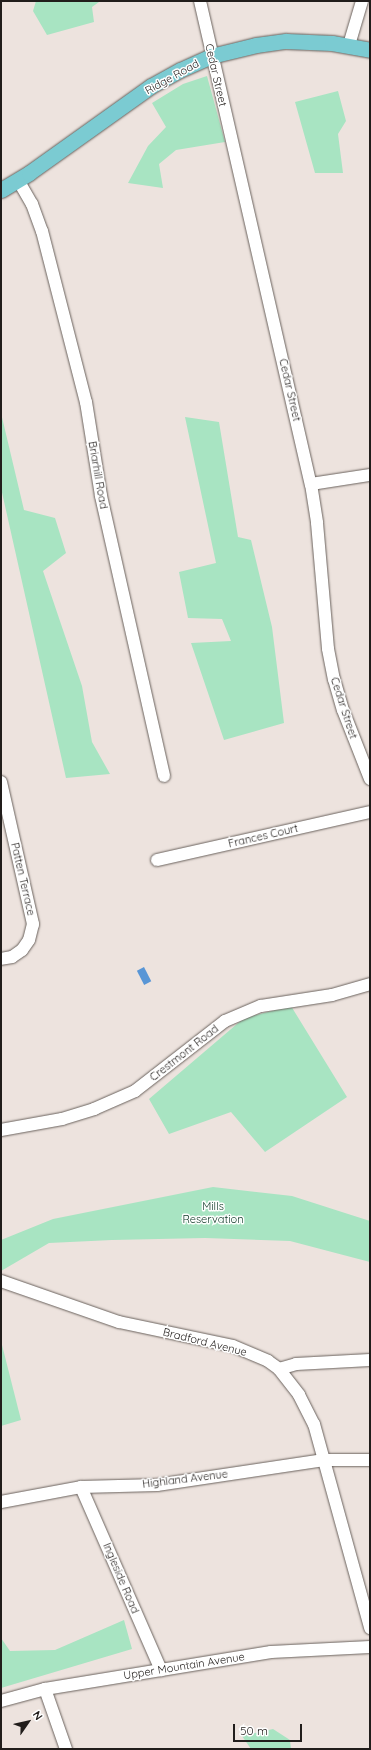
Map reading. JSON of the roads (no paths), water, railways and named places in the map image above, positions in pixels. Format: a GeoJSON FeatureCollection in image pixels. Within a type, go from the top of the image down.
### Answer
{"type":"FeatureCollection","features":[{"type":"Feature","properties":{"kind":"main road","name":"Ridge Road"},"geometry":{"type":"LineString","coordinates":[[1,190],[18,180],[151,86],[180,70],[211,56],[256,45],[286,41],[349,45],[370,50]]}},
{"type":"Feature","properties":{"kind":"street","name":"Cedar Street"},"geometry":{"type":"LineString","coordinates":[[200,1],[211,56],[250,216],[311,484],[332,672],[343,710],[370,779]]}},
{"type":"Feature","properties":{"kind":"street"},"geometry":{"type":"LineString","coordinates":[[349,45],[362,1]]}},
{"type":"Feature","properties":{"kind":"street","name":"Briarhill Road"},"geometry":{"type":"LineString","coordinates":[[18,180],[32,204],[42,231],[86,402],[101,496],[164,776]]}},
{"type":"Feature","properties":{"kind":"street"},"geometry":{"type":"LineString","coordinates":[[311,484],[370,475]]}},
{"type":"Feature","properties":{"kind":"street","name":"Patten Terrace"},"geometry":{"type":"LineString","coordinates":[[1,782],[33,924],[29,940],[22,950],[12,957],[1,959]]}},
{"type":"Feature","properties":{"kind":"street","name":"Frances Court"},"geometry":{"type":"LineString","coordinates":[[157,860],[370,812]]}},
{"type":"Feature","properties":{"kind":"street","name":"Crestmont Road"},"geometry":{"type":"LineString","coordinates":[[1,1130],[62,1119],[94,1109],[135,1091],[225,1021],[261,1006],[332,995],[370,984]]}},
{"type":"Feature","properties":{"kind":"street","name":"Bradford Avenue"},"geometry":{"type":"LineString","coordinates":[[1,1281],[119,1322],[233,1346],[262,1358],[279,1369],[307,1407],[324,1460],[370,1628]]}},
{"type":"Feature","properties":{"kind":"street"},"geometry":{"type":"LineString","coordinates":[[279,1369],[296,1364],[370,1360]]}},
{"type":"Feature","properties":{"kind":"street","name":"Highland Avenue"},"geometry":{"type":"LineString","coordinates":[[1,1502],[81,1487],[157,1485],[324,1460],[370,1460]]}},
{"type":"Feature","properties":{"kind":"street","name":"Ingleside Road"},"geometry":{"type":"LineString","coordinates":[[81,1487],[161,1670]]}},
{"type":"Feature","properties":{"kind":"street","name":"Upper Mountain Avenue"},"geometry":{"type":"LineString","coordinates":[[1,1701],[45,1689],[271,1652],[370,1647]]}},
{"type":"Feature","properties":{"kind":"street"},"geometry":{"type":"LineString","coordinates":[[45,1689],[66,1749]]}},
{"type":"Feature","properties":{"kind":"water"},"geometry":{"type":"Polygon","coordinates":[[[144,967],[151,981],[144,985],[137,971],[144,967]]]}},
{"type":"Feature","properties":{"kind":"park label","name":"Mills Reservation"},"geometry":{"type":"Point","coordinates":[213,1213]}}]}
